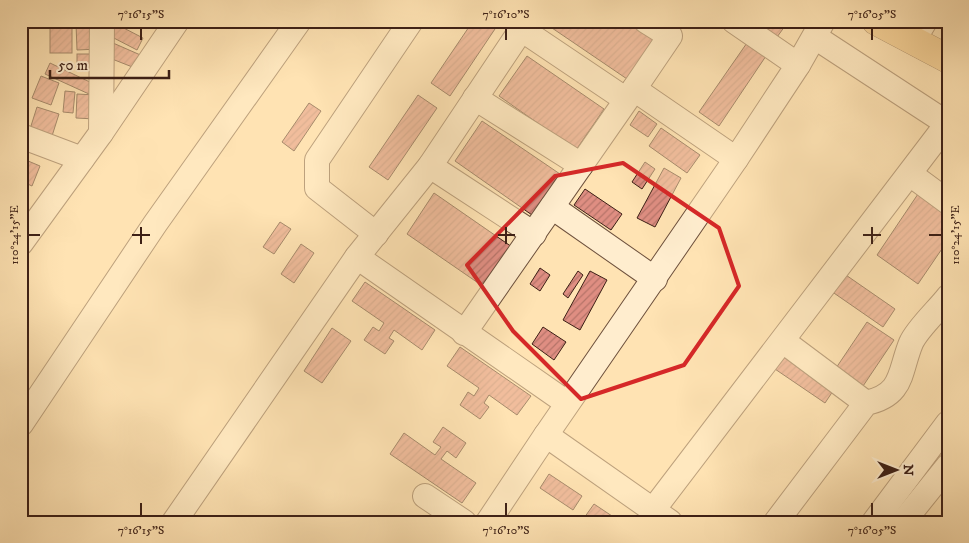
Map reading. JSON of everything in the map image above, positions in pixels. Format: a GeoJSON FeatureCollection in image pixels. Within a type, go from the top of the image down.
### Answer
{"type":"FeatureCollection","features":[{"type":"Feature","properties":{"kind":"main road"},"geometry":{"type":"LineString","coordinates":[[876,21],[919,31],[948,59]]}},
{"type":"Feature","properties":{"kind":"street"},"geometry":{"type":"LineString","coordinates":[[101,133],[102,21]]}},
{"type":"Feature","properties":{"kind":"street"},"geometry":{"type":"LineString","coordinates":[[21,242],[101,133],[177,21]]}},
{"type":"Feature","properties":{"kind":"street"},"geometry":{"type":"LineString","coordinates":[[21,424],[155,224],[299,21]]}},
{"type":"Feature","properties":{"kind":"street"},"geometry":{"type":"LineString","coordinates":[[376,234],[317,188],[317,160],[411,21]]}},
{"type":"Feature","properties":{"kind":"street"},"geometry":{"type":"LineString","coordinates":[[464,333],[675,29],[646,21]]}},
{"type":"Feature","properties":{"kind":"street"},"geometry":{"type":"LineString","coordinates":[[734,21],[798,65]]}},
{"type":"Feature","properties":{"kind":"street"},"geometry":{"type":"LineString","coordinates":[[175,521],[358,257],[430,166],[524,25],[629,94],[736,158]]}},
{"type":"Feature","properties":{"kind":"street"},"geometry":{"type":"LineString","coordinates":[[488,522],[567,403],[655,279],[798,65],[819,29],[948,124],[783,341],[662,516],[546,435]]}},
{"type":"Feature","properties":{"kind":"street"},"geometry":{"type":"LineString","coordinates":[[475,98],[581,165]]}},
{"type":"Feature","properties":{"kind":"street"},"geometry":{"type":"LineString","coordinates":[[21,136],[82,159]]}},
{"type":"Feature","properties":{"kind":"street"},"geometry":{"type":"LineString","coordinates":[[430,166],[534,234]]}},
{"type":"Feature","properties":{"kind":"street"},"geometry":{"type":"LineString","coordinates":[[910,174],[948,202]]}},
{"type":"Feature","properties":{"kind":"street"},"geometry":{"type":"LineString","coordinates":[[552,207],[655,279]]}},
{"type":"Feature","properties":{"kind":"street"},"geometry":{"type":"LineString","coordinates":[[358,257],[464,333],[567,403]]}},
{"type":"Feature","properties":{"kind":"street"},"geometry":{"type":"LineString","coordinates":[[776,522],[866,403],[880,400],[892,392],[906,364],[912,342],[948,297]]}},
{"type":"Feature","properties":{"kind":"street"},"geometry":{"type":"LineString","coordinates":[[783,341],[866,403]]}},
{"type":"Feature","properties":{"kind":"street"},"geometry":{"type":"LineString","coordinates":[[874,522],[946,428]]}},
{"type":"Feature","properties":{"kind":"street"},"geometry":{"type":"LineString","coordinates":[[903,522],[940,493],[948,466]]}},
{"type":"Feature","properties":{"kind":"street"},"geometry":{"type":"LineString","coordinates":[[425,496],[464,522]]}},
{"type":"Feature","properties":{"kind":"highlighted area"},"geometry":{"type":"Polygon","coordinates":[[[623,163],[719,228],[739,286],[684,365],[581,399],[513,331],[467,265],[555,176],[623,163]]]}},
{"type":"Feature","properties":{"kind":"building"},"geometry":{"type":"Polygon","coordinates":[[[473,21],[495,21],[499,23],[450,96],[431,83],[473,21]]]}},
{"type":"Feature","properties":{"kind":"building"},"geometry":{"type":"Polygon","coordinates":[[[557,21],[629,21],[657,41],[630,81],[552,28],[557,21]]]}},
{"type":"Feature","properties":{"kind":"building"},"geometry":{"type":"Polygon","coordinates":[[[740,21],[778,21],[785,26],[772,44],[740,21]]]}},
{"type":"Feature","properties":{"kind":"building"},"geometry":{"type":"Polygon","coordinates":[[[50,23],[72,23],[72,53],[50,53],[50,23]]]}},
{"type":"Feature","properties":{"kind":"building"},"geometry":{"type":"Polygon","coordinates":[[[99,23],[99,49],[77,50],[76,24],[99,23]]]}},
{"type":"Feature","properties":{"kind":"building"},"geometry":{"type":"Polygon","coordinates":[[[116,24],[143,38],[137,50],[110,36],[116,24]]]}},
{"type":"Feature","properties":{"kind":"building"},"geometry":{"type":"Polygon","coordinates":[[[749,40],[768,53],[719,126],[699,112],[749,40]]]}},
{"type":"Feature","properties":{"kind":"building"},"geometry":{"type":"Polygon","coordinates":[[[113,43],[145,57],[140,70],[107,57],[113,43]]]}},
{"type":"Feature","properties":{"kind":"building"},"geometry":{"type":"Polygon","coordinates":[[[77,54],[98,54],[98,71],[77,71],[77,54]]]}},
{"type":"Feature","properties":{"kind":"building"},"geometry":{"type":"Polygon","coordinates":[[[527,56],[604,109],[576,150],[499,96],[527,56]]]}},
{"type":"Feature","properties":{"kind":"building"},"geometry":{"type":"Polygon","coordinates":[[[50,63],[94,84],[89,94],[45,74],[50,63]]]}},
{"type":"Feature","properties":{"kind":"building"},"geometry":{"type":"Polygon","coordinates":[[[41,76],[59,83],[51,105],[32,98],[41,76]]]}},
{"type":"Feature","properties":{"kind":"building"},"geometry":{"type":"Polygon","coordinates":[[[65,91],[75,92],[73,113],[63,112],[65,91]]]}},
{"type":"Feature","properties":{"kind":"building"},"geometry":{"type":"Polygon","coordinates":[[[77,94],[96,95],[95,119],[76,118],[77,94]]]}},
{"type":"Feature","properties":{"kind":"building"},"geometry":{"type":"Polygon","coordinates":[[[418,95],[437,108],[388,180],[369,167],[418,95]]]}},
{"type":"Feature","properties":{"kind":"building"},"geometry":{"type":"Polygon","coordinates":[[[309,103],[321,111],[294,151],[282,142],[309,103]]]}},
{"type":"Feature","properties":{"kind":"building"},"geometry":{"type":"Polygon","coordinates":[[[37,107],[59,114],[52,136],[30,129],[37,107]]]}},
{"type":"Feature","properties":{"kind":"building"},"geometry":{"type":"Polygon","coordinates":[[[639,111],[657,124],[648,137],[630,125],[639,111]]]}},
{"type":"Feature","properties":{"kind":"building"},"geometry":{"type":"Polygon","coordinates":[[[482,121],[560,174],[532,215],[455,161],[482,121]]]}},
{"type":"Feature","properties":{"kind":"building"},"geometry":{"type":"Polygon","coordinates":[[[661,128],[700,155],[687,173],[649,146],[661,128]]]}},
{"type":"Feature","properties":{"kind":"building"},"geometry":{"type":"Polygon","coordinates":[[[21,158],[40,166],[32,186],[21,181],[21,158]]]}},
{"type":"Feature","properties":{"kind":"building"},"geometry":{"type":"Polygon","coordinates":[[[645,162],[655,169],[642,189],[632,182],[645,162]]]}},
{"type":"Feature","properties":{"kind":"building"},"geometry":{"type":"Polygon","coordinates":[[[664,168],[681,178],[655,227],[637,218],[664,168]]]}},
{"type":"Feature","properties":{"kind":"building"},"geometry":{"type":"Polygon","coordinates":[[[585,189],[622,214],[611,230],[574,205],[585,189]]]}},
{"type":"Feature","properties":{"kind":"building"},"geometry":{"type":"Polygon","coordinates":[[[920,191],[948,210],[948,240],[918,284],[877,255],[920,191]]]}},
{"type":"Feature","properties":{"kind":"building"},"geometry":{"type":"Polygon","coordinates":[[[434,193],[512,247],[484,287],[407,234],[434,193]]]}},
{"type":"Feature","properties":{"kind":"building"},"geometry":{"type":"Polygon","coordinates":[[[280,222],[291,229],[274,254],[263,247],[280,222]]]}},
{"type":"Feature","properties":{"kind":"building"},"geometry":{"type":"Polygon","coordinates":[[[301,244],[314,253],[294,283],[281,274],[301,244]]]}},
{"type":"Feature","properties":{"kind":"building"},"geometry":{"type":"Polygon","coordinates":[[[540,268],[550,275],[540,291],[530,284],[540,268]]]}},
{"type":"Feature","properties":{"kind":"building"},"geometry":{"type":"Polygon","coordinates":[[[578,271],[583,275],[568,298],[563,294],[578,271]]]}},
{"type":"Feature","properties":{"kind":"building"},"geometry":{"type":"Polygon","coordinates":[[[590,271],[607,280],[580,330],[563,320],[590,271]]]}},
{"type":"Feature","properties":{"kind":"building"},"geometry":{"type":"Polygon","coordinates":[[[843,273],[895,309],[883,327],[831,291],[843,273]]]}},
{"type":"Feature","properties":{"kind":"building"},"geometry":{"type":"Polygon","coordinates":[[[365,282],[435,330],[422,350],[394,330],[389,338],[394,341],[385,354],[364,340],[373,327],[379,331],[384,323],[352,301],[365,282]]]}},
{"type":"Feature","properties":{"kind":"building"},"geometry":{"type":"Polygon","coordinates":[[[867,322],[894,340],[859,392],[832,374],[867,322]]]}},
{"type":"Feature","properties":{"kind":"building"},"geometry":{"type":"Polygon","coordinates":[[[543,327],[566,342],[554,360],[532,344],[543,327]]]}},
{"type":"Feature","properties":{"kind":"building"},"geometry":{"type":"Polygon","coordinates":[[[332,328],[351,341],[322,383],[304,371],[332,328]]]}},
{"type":"Feature","properties":{"kind":"building"},"geometry":{"type":"Polygon","coordinates":[[[460,347],[531,396],[517,415],[489,395],[484,403],[489,407],[480,419],[460,405],[468,392],[474,396],[479,388],[447,366],[460,347]]]}},
{"type":"Feature","properties":{"kind":"building"},"geometry":{"type":"Polygon","coordinates":[[[785,349],[837,385],[825,403],[772,367],[785,349]]]}},
{"type":"Feature","properties":{"kind":"building"},"geometry":{"type":"Polygon","coordinates":[[[443,427],[466,443],[456,458],[447,451],[441,459],[476,483],[462,503],[390,454],[404,433],[435,455],[441,447],[433,442],[443,427]]]}},
{"type":"Feature","properties":{"kind":"building"},"geometry":{"type":"Polygon","coordinates":[[[549,474],[582,496],[573,510],[540,488],[549,474]]]}},
{"type":"Feature","properties":{"kind":"building"},"geometry":{"type":"Polygon","coordinates":[[[594,504],[618,520],[617,522],[590,522],[584,518],[594,504]]]}}]}
